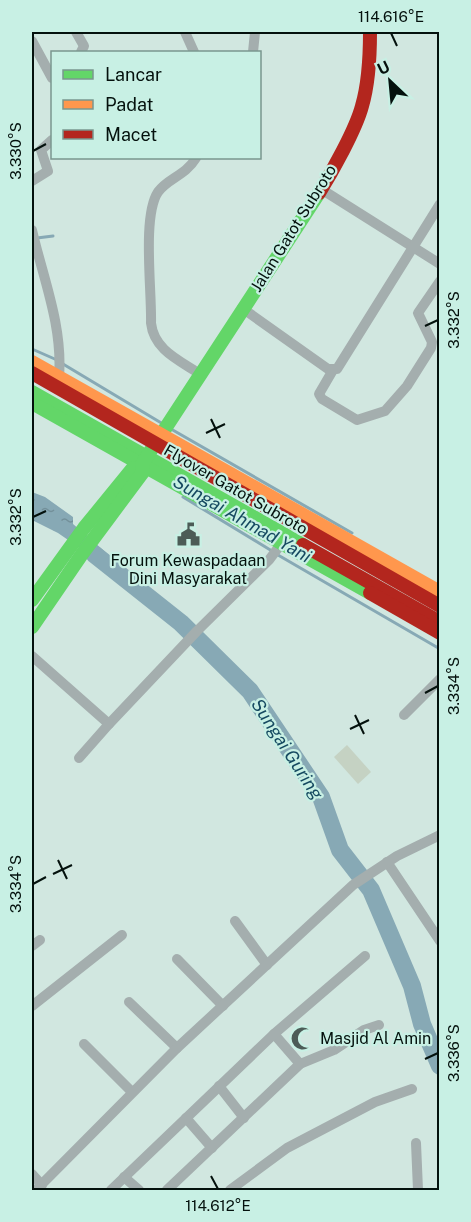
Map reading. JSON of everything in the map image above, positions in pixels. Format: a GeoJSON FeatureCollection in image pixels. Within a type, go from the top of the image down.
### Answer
{"type":"FeatureCollection","features":[{"type":"Feature","properties":{"kind":"main road","name":"Jalan Gatot Subroto"},"geometry":{"type":"LineString","coordinates":[[77,550],[136,471],[321,189],[356,124],[362,106],[370,62],[370,32]]}},
{"type":"Feature","properties":{"kind":"main road"},"geometry":{"type":"LineString","coordinates":[[32,362],[60,367],[116,416],[119,422],[118,429],[110,435],[75,428]]}},
{"type":"Feature","properties":{"kind":"main road","name":"Flyover Gatot Subroto"},"geometry":{"type":"LineString","coordinates":[[32,373],[440,606]]}},
{"type":"Feature","properties":{"kind":"main road","name":"Flyover Gatot Subroto"},"geometry":{"type":"LineString","coordinates":[[32,392],[440,622]]}},
{"type":"Feature","properties":{"kind":"main road"},"geometry":{"type":"LineString","coordinates":[[96,398],[164,429],[222,468],[440,592]]}},
{"type":"Feature","properties":{"kind":"main road"},"geometry":{"type":"LineString","coordinates":[[32,403],[75,428],[136,471],[203,500],[279,547],[440,633]]}},
{"type":"Feature","properties":{"kind":"main road"},"geometry":{"type":"LineString","coordinates":[[203,500],[190,481],[190,472],[197,467],[222,468]]}},
{"type":"Feature","properties":{"kind":"main road"},"geometry":{"type":"LineString","coordinates":[[32,600],[77,550]]}},
{"type":"Feature","properties":{"kind":"main road"},"geometry":{"type":"LineString","coordinates":[[32,627],[77,550]]}},
{"type":"Feature","properties":{"kind":"street"},"geometry":{"type":"LineString","coordinates":[[76,32],[84,46],[82,51]]}},
{"type":"Feature","properties":{"kind":"street"},"geometry":{"type":"LineString","coordinates":[[185,32],[194,51]]}},
{"type":"Feature","properties":{"kind":"street"},"geometry":{"type":"LineString","coordinates":[[253,51],[255,32]]}},
{"type":"Feature","properties":{"kind":"street"},"geometry":{"type":"LineString","coordinates":[[32,41],[51,76]]}},
{"type":"Feature","properties":{"kind":"street"},"geometry":{"type":"LineString","coordinates":[[32,181],[48,171],[41,150],[51,141]]}},
{"type":"Feature","properties":{"kind":"street"},"geometry":{"type":"LineString","coordinates":[[195,159],[187,170],[159,191],[150,212],[151,323],[154,338],[162,347],[200,374]]}},
{"type":"Feature","properties":{"kind":"street"},"geometry":{"type":"LineString","coordinates":[[321,189],[440,264]]}},
{"type":"Feature","properties":{"kind":"street"},"geometry":{"type":"LineString","coordinates":[[440,204],[340,365],[333,370],[319,393],[322,399],[357,420],[385,411],[407,386],[431,348],[432,342],[417,313],[440,281]]}},
{"type":"Feature","properties":{"kind":"street"},"geometry":{"type":"LineString","coordinates":[[33,236],[51,300],[60,367]]}},
{"type":"Feature","properties":{"kind":"street"},"geometry":{"type":"LineString","coordinates":[[242,308],[328,369],[333,370]]}},
{"type":"Feature","properties":{"kind":"street"},"geometry":{"type":"LineString","coordinates":[[79,758],[197,630],[269,560],[279,547]]}},
{"type":"Feature","properties":{"kind":"street"},"geometry":{"type":"LineString","coordinates":[[32,656],[109,724]]}},
{"type":"Feature","properties":{"kind":"street"},"geometry":{"type":"LineString","coordinates":[[404,715],[440,679]]}},
{"type":"Feature","properties":{"kind":"street"},"geometry":{"type":"LineString","coordinates":[[32,1174],[39,1188],[177,1048],[352,885],[387,862],[440,835]]}},
{"type":"Feature","properties":{"kind":"street"},"geometry":{"type":"LineString","coordinates":[[387,862],[440,941]]}},
{"type":"Feature","properties":{"kind":"street"},"geometry":{"type":"LineString","coordinates":[[235,921],[267,965]]}},
{"type":"Feature","properties":{"kind":"street"},"geometry":{"type":"LineString","coordinates":[[32,1006],[122,935]]}},
{"type":"Feature","properties":{"kind":"street"},"geometry":{"type":"LineString","coordinates":[[111,1191],[273,1034],[365,956]]}},
{"type":"Feature","properties":{"kind":"street"},"geometry":{"type":"LineString","coordinates":[[177,959],[222,1006]]}},
{"type":"Feature","properties":{"kind":"street"},"geometry":{"type":"LineString","coordinates":[[129,1002],[177,1048]]}},
{"type":"Feature","properties":{"kind":"street"},"geometry":{"type":"LineString","coordinates":[[167,1191],[300,1064],[334,1050],[364,1030],[379,1025]]}},
{"type":"Feature","properties":{"kind":"street"},"geometry":{"type":"LineString","coordinates":[[273,1034],[300,1064]]}},
{"type":"Feature","properties":{"kind":"street"},"geometry":{"type":"LineString","coordinates":[[84,1044],[132,1092]]}},
{"type":"Feature","properties":{"kind":"street"},"geometry":{"type":"LineString","coordinates":[[219,1086],[244,1118]]}},
{"type":"Feature","properties":{"kind":"street"},"geometry":{"type":"LineString","coordinates":[[230,1191],[297,1142],[375,1102],[412,1089]]}},
{"type":"Feature","properties":{"kind":"street"},"geometry":{"type":"LineString","coordinates":[[186,1118],[212,1148]]}},
{"type":"Feature","properties":{"kind":"street"},"geometry":{"type":"LineString","coordinates":[[416,1143],[418,1191]]}},
{"type":"Feature","properties":{"kind":"street"},"geometry":{"type":"LineString","coordinates":[[124,1177],[139,1191]]}},
{"type":"Feature","properties":{"kind":"green space"},"geometry":{"type":"Polygon","coordinates":[[[347,745],[371,772],[358,784],[334,757],[347,745]]]}},
{"type":"Feature","properties":{"kind":"water"},"geometry":{"type":"Polygon","coordinates":[[[32,492],[45,497],[73,517],[73,524],[117,562],[113,571],[58,533],[32,520],[32,492]]]}},
{"type":"Feature","properties":{"kind":"waterway"},"geometry":{"type":"LineString","coordinates":[[37,238],[53,236]]}},
{"type":"Feature","properties":{"kind":"waterway","name":"Sungai Ahmad Yani"},"geometry":{"type":"LineString","coordinates":[[32,349],[57,360]]}},
{"type":"Feature","properties":{"kind":"waterway","name":"Sungai Ahmad Yani"},"geometry":{"type":"LineString","coordinates":[[63,364],[163,424]]}},
{"type":"Feature","properties":{"kind":"waterway","name":"Sungai Ahmad Yani"},"geometry":{"type":"LineString","coordinates":[[171,429],[352,533]]}},
{"type":"Feature","properties":{"kind":"waterway","name":"Sungai Ahmad Yani"},"geometry":{"type":"LineString","coordinates":[[183,497],[272,551]]}},
{"type":"Feature","properties":{"kind":"waterway","name":"Sungai Guring"},"geometry":{"type":"LineString","coordinates":[[94,554],[181,623],[250,691],[321,797],[340,850],[371,890],[412,986],[422,1024],[440,1066]]}},
{"type":"Feature","properties":{"kind":"waterway","name":"Sungai Ahmad Yani"},"geometry":{"type":"LineString","coordinates":[[278,555],[440,649]]}},
{"type":"Feature","properties":{"kind":"traffic: fast"},"geometry":{"type":"LineString","coordinates":[[32,627],[82,554],[143,472],[142,464],[319,193]]}},
{"type":"Feature","properties":{"kind":"traffic: fast"},"geometry":{"type":"LineString","coordinates":[[32,392],[303,545]]}},
{"type":"Feature","properties":{"kind":"traffic: fast"},"geometry":{"type":"LineString","coordinates":[[32,403],[370,593]]}},
{"type":"Feature","properties":{"kind":"traffic: fast"},"geometry":{"type":"LineString","coordinates":[[32,600],[84,528],[133,468]]}},
{"type":"Feature","properties":{"kind":"traffic: slow"},"geometry":{"type":"LineString","coordinates":[[32,362],[440,592]]}},
{"type":"Feature","properties":{"kind":"traffic: jam"},"geometry":{"type":"LineString","coordinates":[[319,193],[349,138],[362,106],[369,69],[370,32]]}},
{"type":"Feature","properties":{"kind":"traffic: jam"},"geometry":{"type":"LineString","coordinates":[[32,373],[440,606]]}},
{"type":"Feature","properties":{"kind":"traffic: jam"},"geometry":{"type":"LineString","coordinates":[[303,545],[440,622]]}},
{"type":"Feature","properties":{"kind":"traffic: jam"},"geometry":{"type":"LineString","coordinates":[[370,593],[440,633]]}},
{"type":"Feature","properties":{"kind":"place","name":"Forum Kewaspadaan Dini Masyarakat"},"geometry":{"type":"Point","coordinates":[188,535]}},
{"type":"Feature","properties":{"kind":"place","name":"Masjid Al Amin"},"geometry":{"type":"Point","coordinates":[302,1038]}}]}
